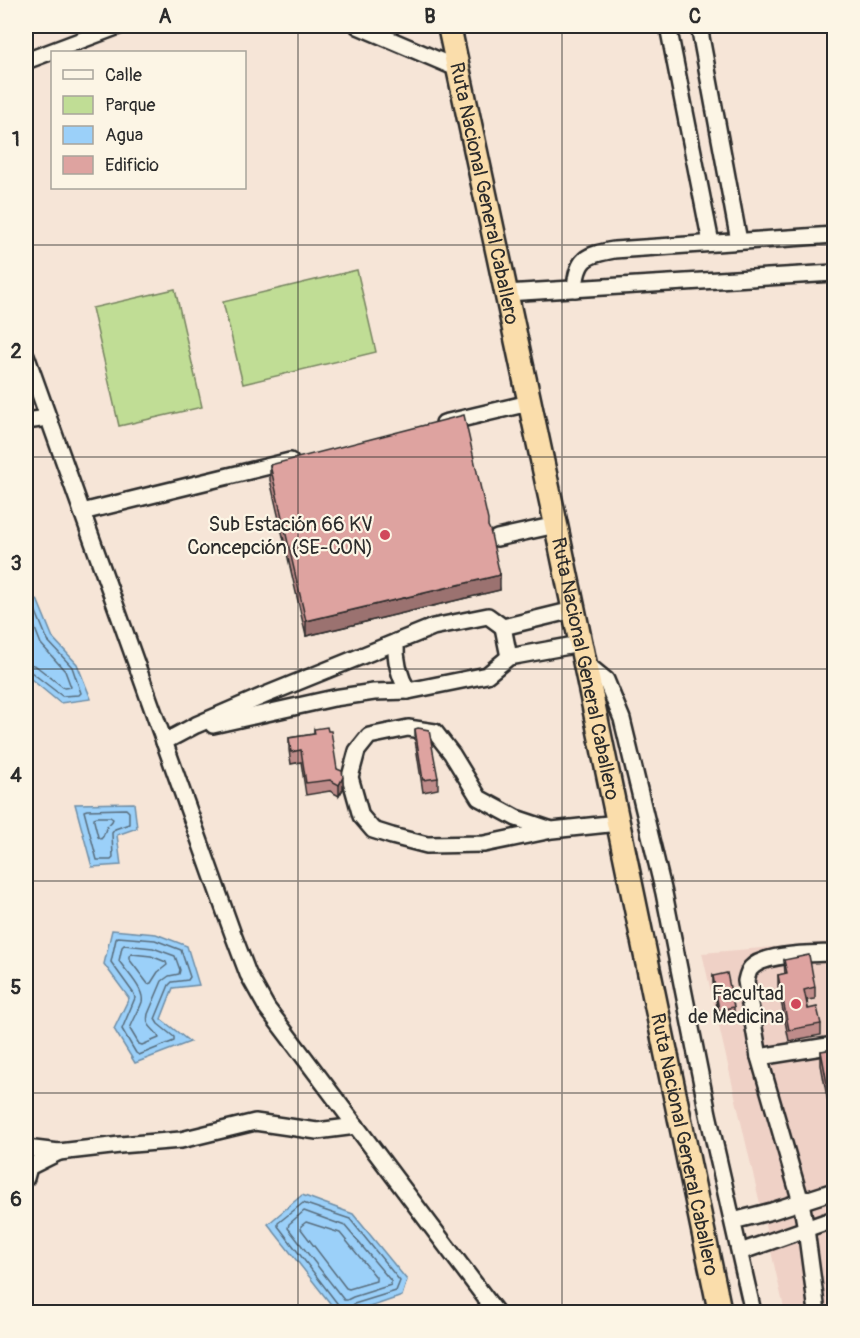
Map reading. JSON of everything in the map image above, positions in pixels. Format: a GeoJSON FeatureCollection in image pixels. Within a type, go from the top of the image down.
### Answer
{"type":"FeatureCollection","features":[{"type":"Feature","properties":{"kind":"highway","name":"Ruta Nacional General Caballero"},"geometry":{"type":"LineString","coordinates":[[449,26],[556,525],[720,1312]]}},
{"type":"Feature","properties":{"kind":"street"},"geometry":{"type":"LineString","coordinates":[[53,51],[119,26]]}},
{"type":"Feature","properties":{"kind":"street"},"geometry":{"type":"LineString","coordinates":[[358,26],[459,69]]}},
{"type":"Feature","properties":{"kind":"street"},"geometry":{"type":"LineString","coordinates":[[668,26],[711,243]]}},
{"type":"Feature","properties":{"kind":"street"},"geometry":{"type":"LineString","coordinates":[[699,26],[739,241]]}},
{"type":"Feature","properties":{"kind":"street"},"geometry":{"type":"LineString","coordinates":[[26,61],[51,52]]}},
{"type":"Feature","properties":{"kind":"street"},"geometry":{"type":"LineString","coordinates":[[575,289],[576,276],[581,263],[591,254],[614,249],[834,235]]}},
{"type":"Feature","properties":{"kind":"street"},"geometry":{"type":"LineString","coordinates":[[506,293],[834,273]]}},
{"type":"Feature","properties":{"kind":"street"},"geometry":{"type":"LineString","coordinates":[[26,355],[248,974],[267,1008],[496,1312]]}},
{"type":"Feature","properties":{"kind":"street"},"geometry":{"type":"LineString","coordinates":[[434,426],[529,403]]}},
{"type":"Feature","properties":{"kind":"street"},"geometry":{"type":"LineString","coordinates":[[26,421],[48,418]]}},
{"type":"Feature","properties":{"kind":"street"},"geometry":{"type":"LineString","coordinates":[[82,512],[309,456]]}},
{"type":"Feature","properties":{"kind":"street"},"geometry":{"type":"LineString","coordinates":[[497,538],[556,525]]}},
{"type":"Feature","properties":{"kind":"street"},"geometry":{"type":"LineString","coordinates":[[503,627],[573,610]]}},
{"type":"Feature","properties":{"kind":"street"},"geometry":{"type":"LineString","coordinates":[[164,742],[263,696],[433,627],[488,616],[503,627],[508,657]]}},
{"type":"Feature","properties":{"kind":"street"},"geometry":{"type":"LineString","coordinates":[[396,642],[401,679],[408,691]]}},
{"type":"Feature","properties":{"kind":"street"},"geometry":{"type":"LineString","coordinates":[[189,729],[333,698],[374,692],[408,691],[487,675],[508,657],[582,653],[606,680],[622,719],[664,893],[708,1114],[753,1312]]}},
{"type":"Feature","properties":{"kind":"street"},"geometry":{"type":"LineString","coordinates":[[552,830],[516,818],[479,798],[452,754],[435,732],[408,728],[369,736],[357,751],[350,777],[361,816],[374,830],[392,837],[427,845],[484,844],[552,830],[618,823]]}},
{"type":"Feature","properties":{"kind":"street"},"geometry":{"type":"LineString","coordinates":[[818,1312],[801,1202],[759,1057],[746,981],[749,969],[760,960],[834,953]]}},
{"type":"Feature","properties":{"kind":"street"},"geometry":{"type":"LineString","coordinates":[[759,1057],[828,1046]]}},
{"type":"Feature","properties":{"kind":"street"},"geometry":{"type":"LineString","coordinates":[[26,1148],[59,1152],[181,1140],[255,1122],[316,1131],[356,1126]]}},
{"type":"Feature","properties":{"kind":"street"},"geometry":{"type":"LineString","coordinates":[[26,1178],[29,1167],[59,1152]]}},
{"type":"Feature","properties":{"kind":"street"},"geometry":{"type":"LineString","coordinates":[[734,1221],[834,1191]]}},
{"type":"Feature","properties":{"kind":"street"},"geometry":{"type":"LineString","coordinates":[[740,1252],[834,1219]]}},
{"type":"Feature","properties":{"kind":"shaded area"},"geometry":{"type":"Polygon","coordinates":[[[834,942],[834,1312],[785,1312],[702,953],[834,942]]]}},
{"type":"Feature","properties":{"kind":"green space"},"geometry":{"type":"Polygon","coordinates":[[[357,270],[376,352],[243,384],[223,302],[357,270]]]}},
{"type":"Feature","properties":{"kind":"green space"},"geometry":{"type":"Polygon","coordinates":[[[175,289],[202,407],[119,426],[92,308],[175,289]]]}},
{"type":"Feature","properties":{"kind":"water"},"geometry":{"type":"Polygon","coordinates":[[[37,599],[53,638],[77,664],[91,699],[60,703],[26,675],[26,601],[37,599]]]}},
{"type":"Feature","properties":{"kind":"water"},"geometry":{"type":"Polygon","coordinates":[[[134,803],[137,828],[117,835],[121,865],[92,867],[75,804],[134,803]]]}},
{"type":"Feature","properties":{"kind":"water"},"geometry":{"type":"Polygon","coordinates":[[[112,930],[156,934],[187,946],[199,985],[173,988],[161,1019],[190,1042],[135,1063],[114,1029],[129,998],[104,964],[112,930]]]}},
{"type":"Feature","properties":{"kind":"water"},"geometry":{"type":"Polygon","coordinates":[[[302,1195],[353,1214],[407,1280],[402,1296],[361,1309],[337,1312],[268,1224],[302,1195]]]}},
{"type":"Feature","properties":{"kind":"building","name":"Sub Estación 66 KV Concepción (SE-CON)"},"geometry":{"type":"Polygon","coordinates":[[[464,415],[500,575],[306,621],[270,465],[464,415]]]}},
{"type":"Feature","properties":{"kind":"building"},"geometry":{"type":"Polygon","coordinates":[[[327,727],[328,731],[331,731],[337,769],[342,771],[343,777],[339,785],[330,780],[306,783],[301,750],[291,752],[289,738],[315,734],[314,729],[327,727]]]}},
{"type":"Feature","properties":{"kind":"building"},"geometry":{"type":"Polygon","coordinates":[[[415,729],[429,730],[438,778],[423,780],[415,729]]]}},
{"type":"Feature","properties":{"kind":"building"},"geometry":{"type":"Polygon","coordinates":[[[809,955],[815,987],[804,990],[808,1009],[817,1007],[821,1024],[789,1030],[778,975],[787,973],[784,960],[809,955]]]}},
{"type":"Feature","properties":{"kind":"building"},"geometry":{"type":"Polygon","coordinates":[[[727,973],[734,1007],[719,1010],[713,976],[727,973]]]}},
{"type":"Feature","properties":{"kind":"building"},"geometry":{"type":"Polygon","coordinates":[[[834,1049],[834,1121],[821,1051],[834,1049]]]}},
{"type":"Feature","properties":{"kind":"place","name":"Sub Estación 66 KV Concepción (SE-CON)"},"geometry":{"type":"Point","coordinates":[385,535]}},
{"type":"Feature","properties":{"kind":"place","name":"Facultad de Medicina"},"geometry":{"type":"Point","coordinates":[796,1004]}}]}
